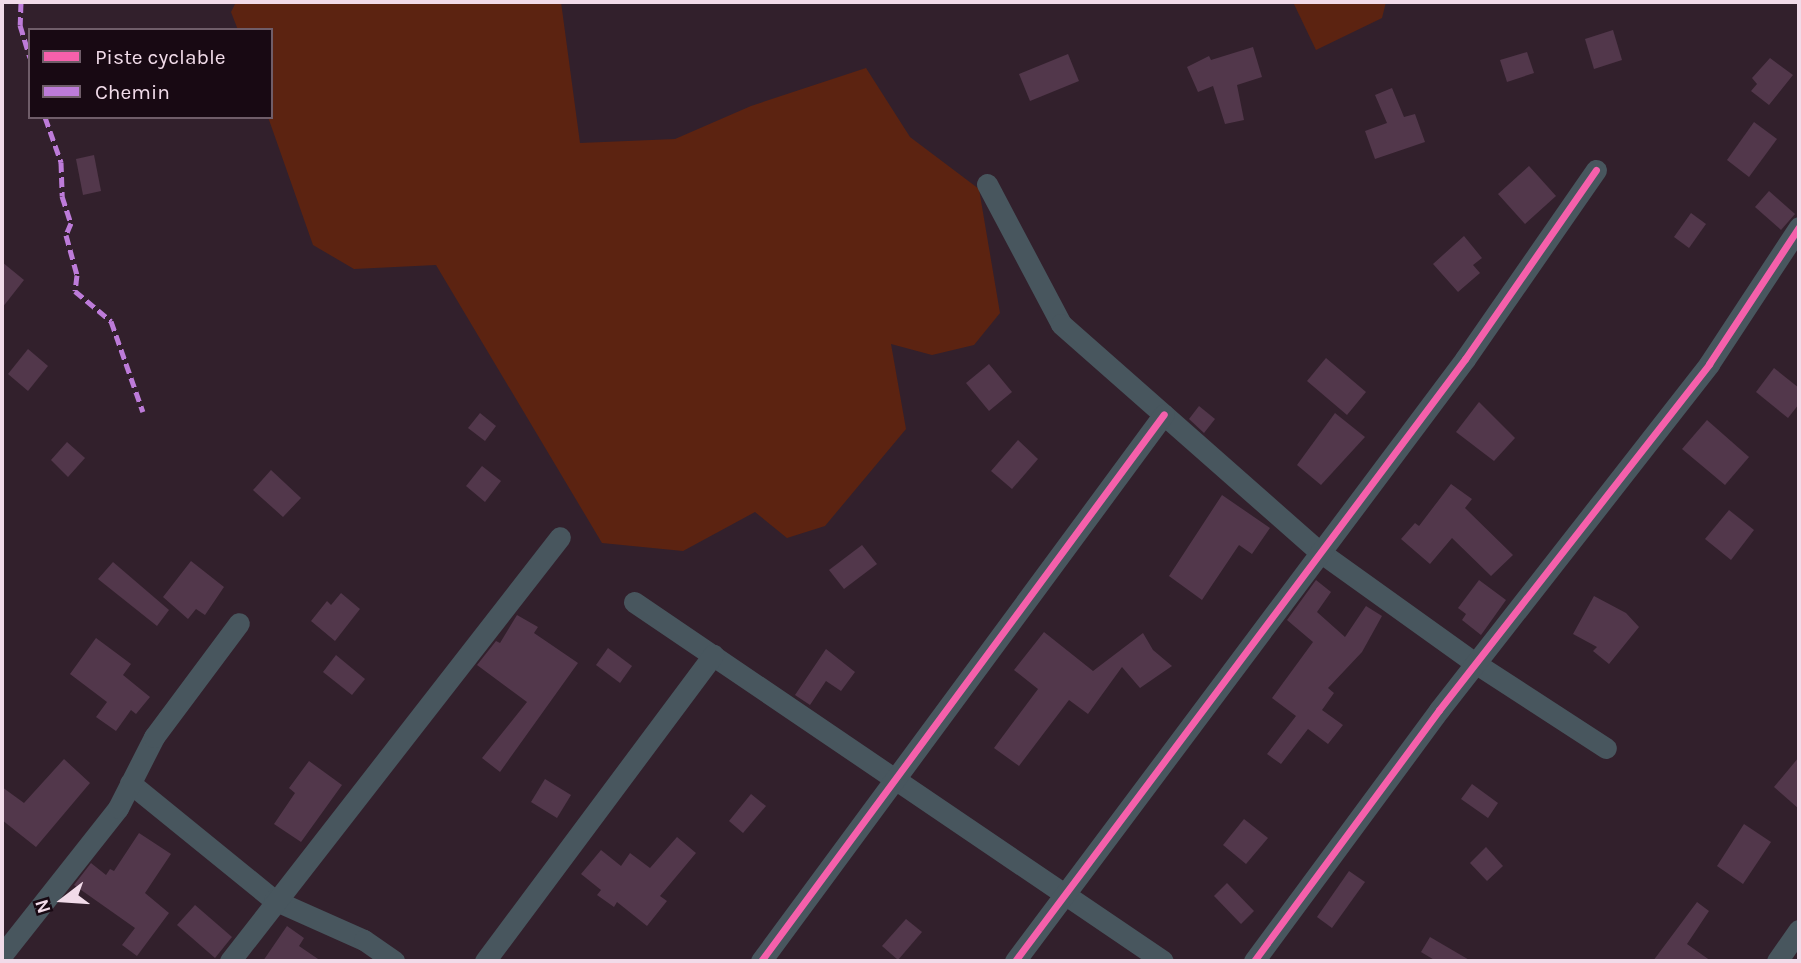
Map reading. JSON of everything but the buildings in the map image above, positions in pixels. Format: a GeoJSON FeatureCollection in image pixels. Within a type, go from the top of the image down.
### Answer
{"type":"FeatureCollection","features":[{"type":"Feature","properties":{"kind":"street"},"geometry":{"type":"LineString","coordinates":[[1016,961],[1064,892],[1465,359],[1596,170]]}},
{"type":"Feature","properties":{"kind":"street"},"geometry":{"type":"LineString","coordinates":[[987,184],[1061,324],[1320,552],[1475,663],[1606,748]]}},
{"type":"Feature","properties":{"kind":"street"},"geometry":{"type":"LineString","coordinates":[[1254,961],[1475,663],[1709,364],[1799,227]]}},
{"type":"Feature","properties":{"kind":"street"},"geometry":{"type":"LineString","coordinates":[[761,961],[1164,414]]}},
{"type":"Feature","properties":{"kind":"street"},"geometry":{"type":"LineString","coordinates":[[230,961],[274,900],[560,537]]}},
{"type":"Feature","properties":{"kind":"street"},"geometry":{"type":"LineString","coordinates":[[634,602],[895,776],[1163,961]]}},
{"type":"Feature","properties":{"kind":"street"},"geometry":{"type":"LineString","coordinates":[[2,955],[118,808],[154,737],[239,623]]}},
{"type":"Feature","properties":{"kind":"street"},"geometry":{"type":"LineString","coordinates":[[485,961],[713,655]]}},
{"type":"Feature","properties":{"kind":"street"},"geometry":{"type":"LineString","coordinates":[[131,783],[274,900],[364,940],[394,961]]}},
{"type":"Feature","properties":{"kind":"street"},"geometry":{"type":"LineString","coordinates":[[1777,961],[1799,930]]}},
{"type":"Feature","properties":{"kind":"shaded area"},"geometry":{"type":"Polygon","coordinates":[[[236,2],[561,2],[580,143],[675,139],[751,106],[866,68],[910,137],[979,189],[1000,313],[974,345],[932,355],[891,344],[906,429],[825,526],[787,538],[755,512],[683,551],[602,543],[436,265],[354,269],[313,245],[269,119],[273,119],[273,28],[237,28],[231,12],[236,2]]]}},
{"type":"Feature","properties":{"kind":"shaded area"},"geometry":{"type":"Polygon","coordinates":[[[1293,2],[1386,2],[1382,18],[1316,50],[1293,2]]]}},
{"type":"Feature","properties":{"kind":"marked path"},"geometry":{"type":"LineString","coordinates":[[21,2],[20,25],[28,51]]}},
{"type":"Feature","properties":{"kind":"marked path"},"geometry":{"type":"LineString","coordinates":[[46,119],[61,162],[62,196],[71,223],[66,235],[77,275],[75,291],[111,321],[143,412]]}},
{"type":"Feature","properties":{"kind":"cycle path"},"geometry":{"type":"LineString","coordinates":[[1015,961],[1465,359],[1596,170]]}},
{"type":"Feature","properties":{"kind":"cycle path"},"geometry":{"type":"LineString","coordinates":[[1254,961],[1439,710],[1709,364],[1799,227]]}},
{"type":"Feature","properties":{"kind":"cycle path"},"geometry":{"type":"LineString","coordinates":[[761,961],[1164,414]]}}]}
